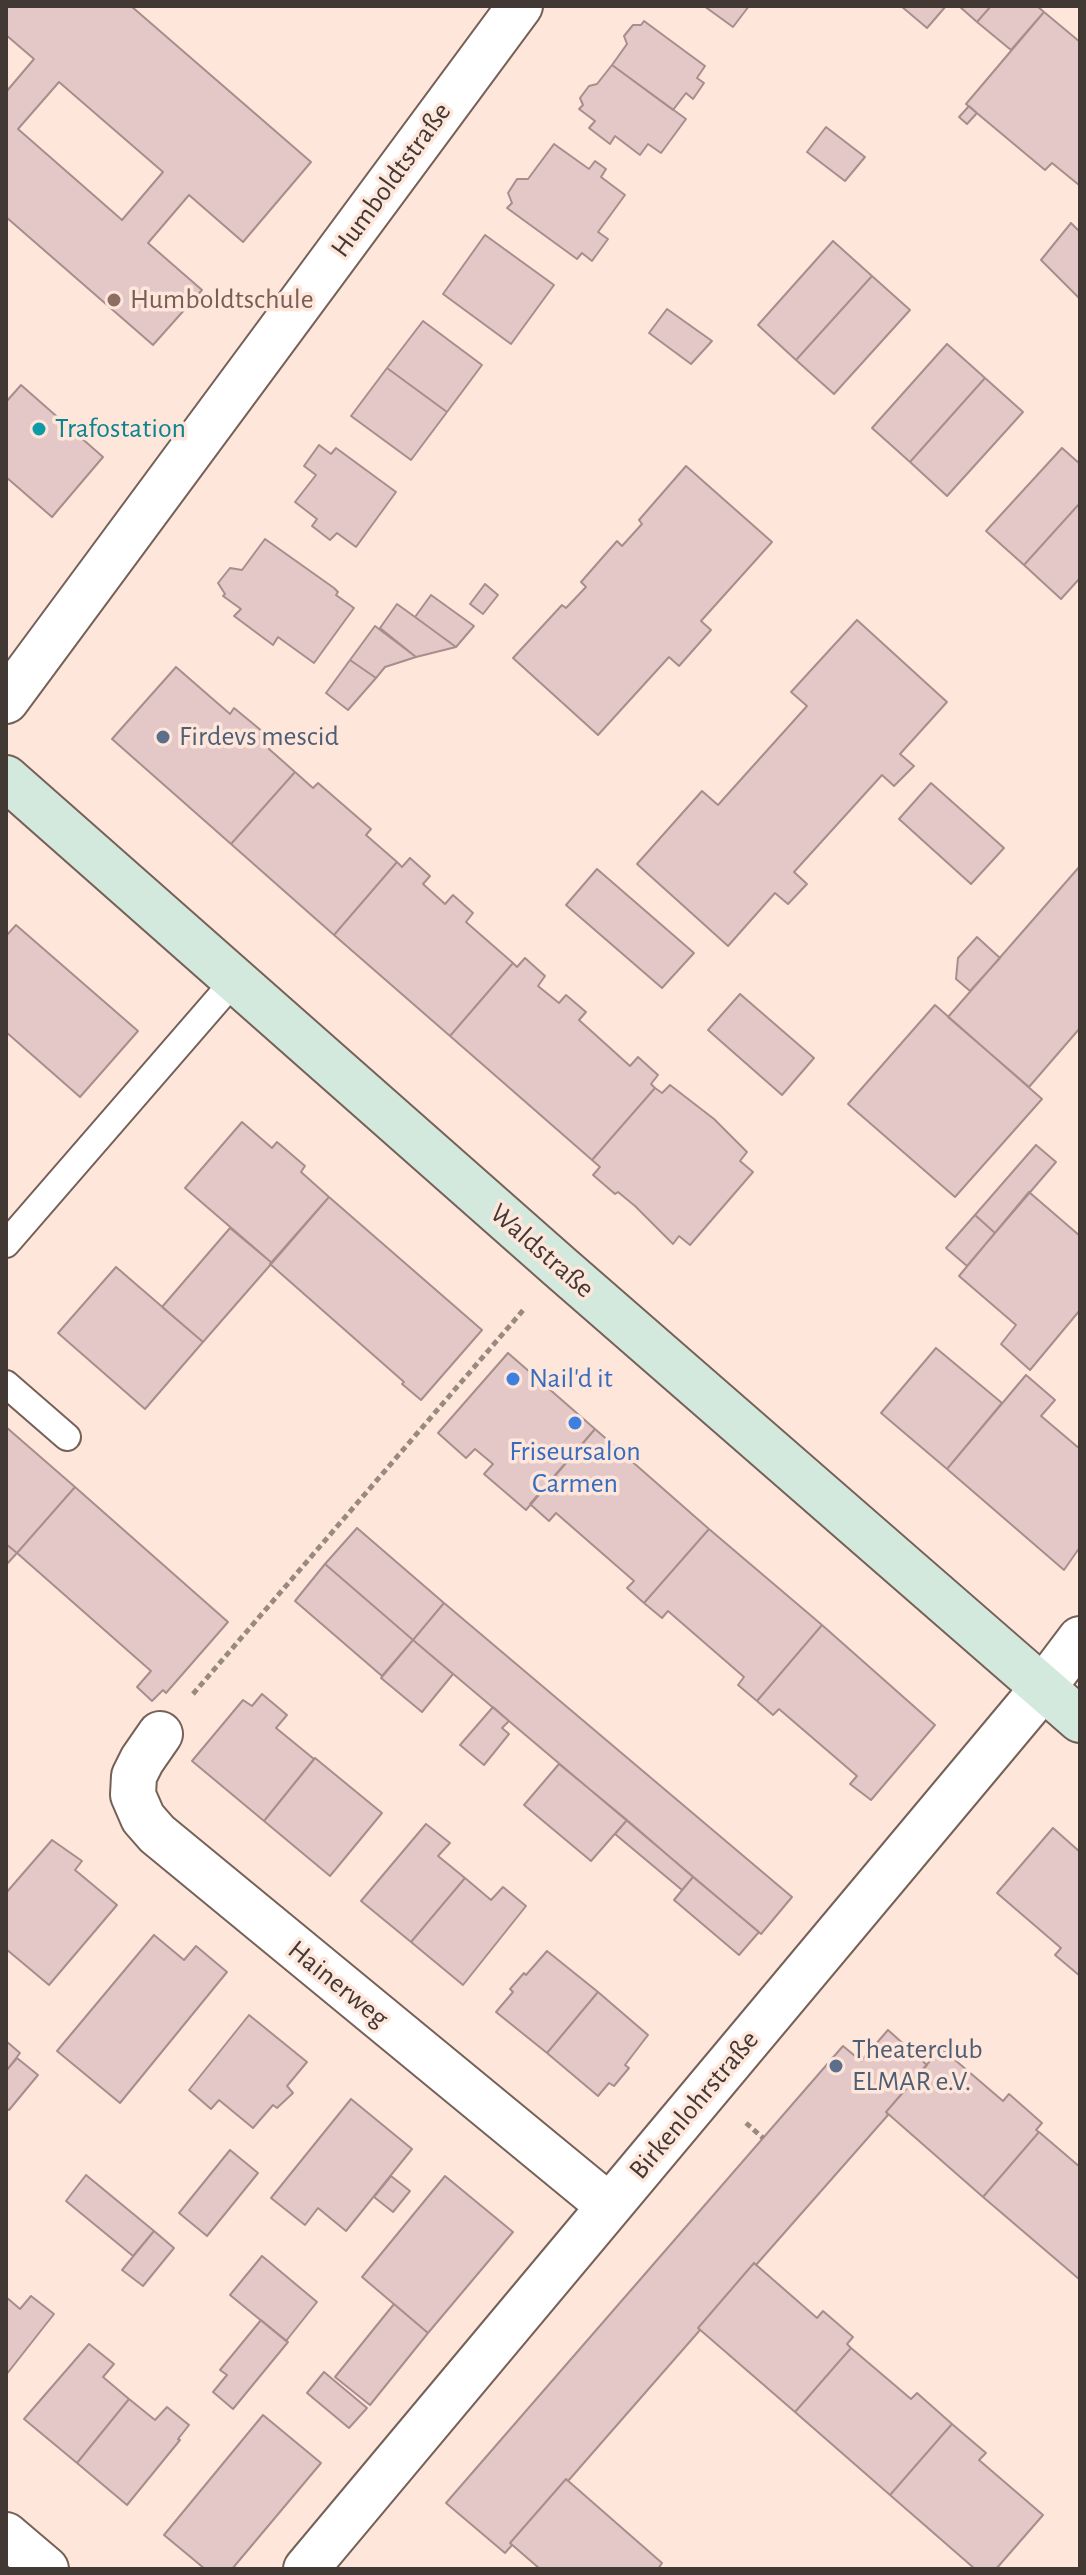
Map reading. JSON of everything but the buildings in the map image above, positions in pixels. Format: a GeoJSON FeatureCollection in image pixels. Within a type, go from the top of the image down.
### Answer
{"type":"FeatureCollection","features":[{"type":"Feature","properties":{"kind":"main road","name":"Waldstraße"},"geometry":{"type":"LineString","coordinates":[[6,778],[1080,1720]]}},
{"type":"Feature","properties":{"kind":"street","name":"Humboldtstraße"},"geometry":{"type":"LineString","coordinates":[[6,701],[520,6]]}},
{"type":"Feature","properties":{"kind":"street","name":"Birkenlohrstraße"},"geometry":{"type":"LineString","coordinates":[[306,2569],[1043,1688],[1080,1639]]}},
{"type":"Feature","properties":{"kind":"street","name":"Hainerweg"},"geometry":{"type":"LineString","coordinates":[[160,1734],[134,1776],[133,1795],[143,1818],[157,1834],[609,2206]]}},
{"type":"Feature","properties":{"kind":"street"},"geometry":{"type":"LineString","coordinates":[[6,2535],[46,2569]]}},
{"type":"Feature","properties":{"kind":"lane"},"geometry":{"type":"LineString","coordinates":[[6,1244],[234,981]]}},
{"type":"Feature","properties":{"kind":"lane"},"geometry":{"type":"LineString","coordinates":[[6,1384],[67,1437]]}},
{"type":"Feature","properties":{"kind":"path"},"geometry":{"type":"LineString","coordinates":[[160,1734],[560,1267]]}},
{"type":"Feature","properties":{"kind":"place","name":"Humboldtschule"},"geometry":{"type":"Point","coordinates":[114,300]}},
{"type":"Feature","properties":{"kind":"place","name":"Trafostation"},"geometry":{"type":"Point","coordinates":[39,429]}},
{"type":"Feature","properties":{"kind":"place","name":"Firdevs mescid"},"geometry":{"type":"Point","coordinates":[163,737]}},
{"type":"Feature","properties":{"kind":"place","name":"Nail'd it"},"geometry":{"type":"Point","coordinates":[513,1379]}},
{"type":"Feature","properties":{"kind":"place","name":"Friseursalon Carmen"},"geometry":{"type":"Point","coordinates":[575,1423]}},
{"type":"Feature","properties":{"kind":"place","name":"Theaterclub ELMAR e.V."},"geometry":{"type":"Point","coordinates":[836,2066]}}]}
